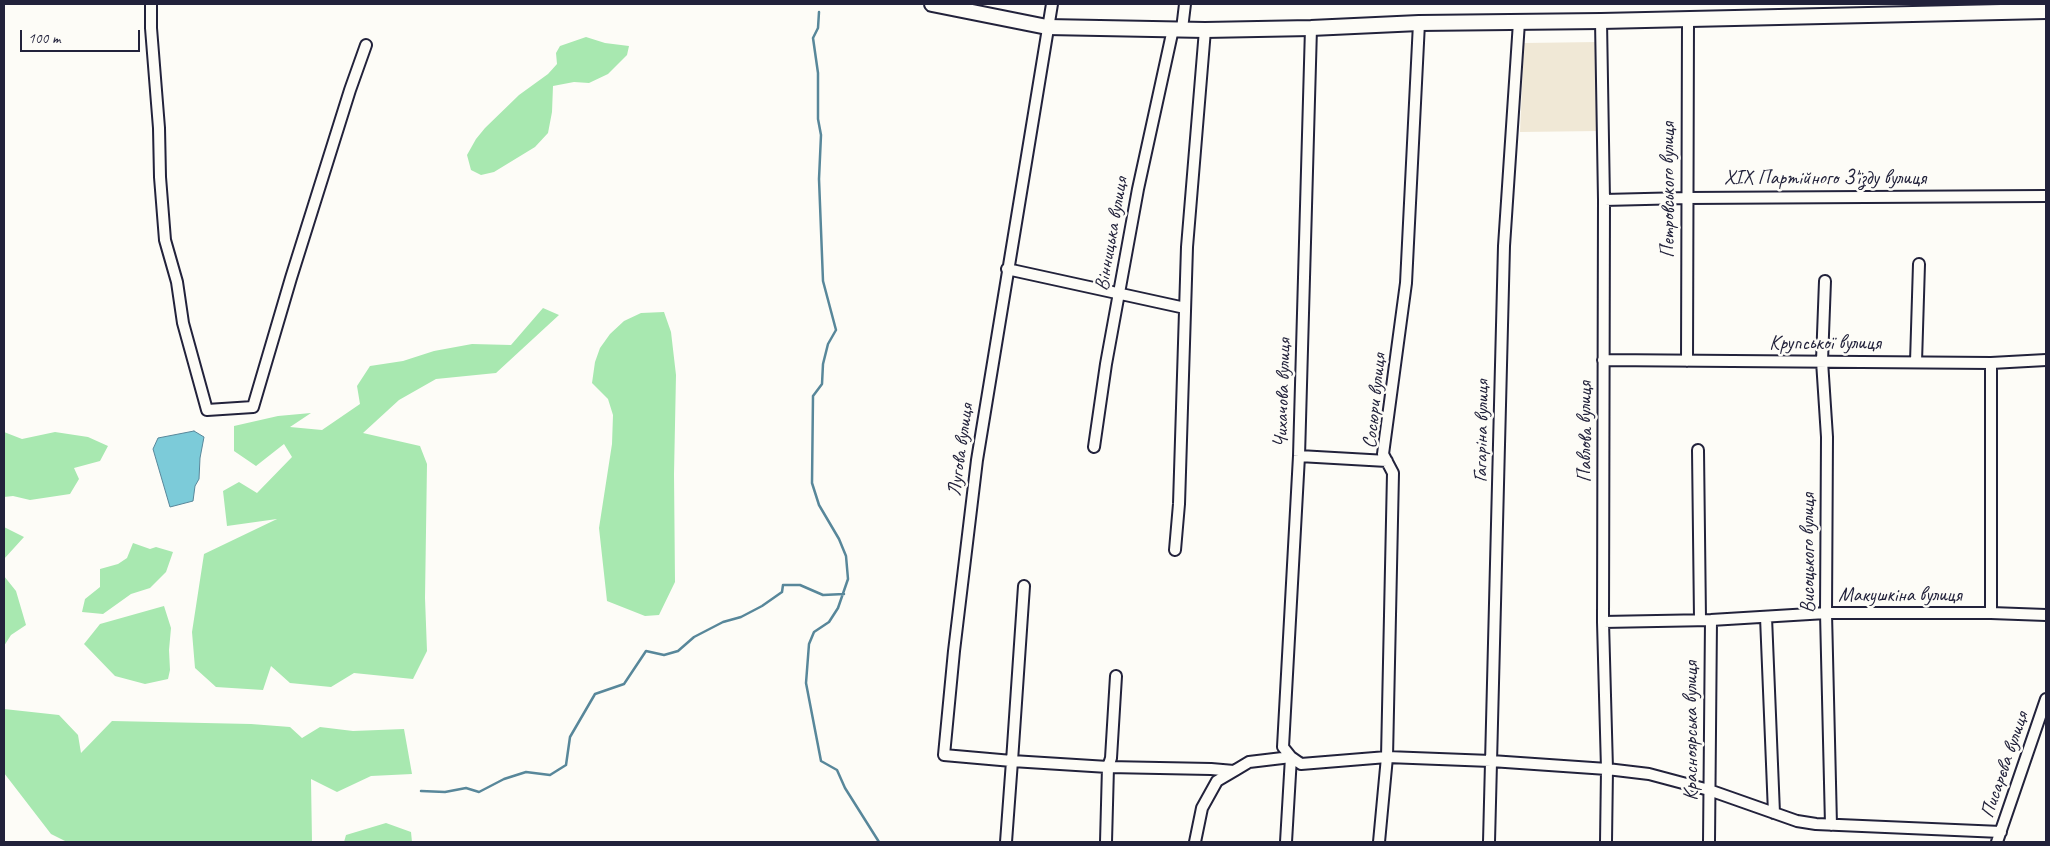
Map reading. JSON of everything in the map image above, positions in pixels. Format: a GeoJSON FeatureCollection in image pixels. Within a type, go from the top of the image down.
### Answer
{"type":"FeatureCollection","features":[{"type":"Feature","properties":{"kind":"main road"},"geometry":{"type":"LineString","coordinates":[[932,4],[1047,27],[1205,30],[1419,23],[2046,11]]}},
{"type":"Feature","properties":{"kind":"street"},"geometry":{"type":"LineString","coordinates":[[151,4],[165,240],[177,282],[184,324],[207,410],[253,407],[291,278],[366,44]]}},
{"type":"Feature","properties":{"kind":"street","name":"Лугова вулиця"},"geometry":{"type":"LineString","coordinates":[[1012,761],[944,755],[954,651],[977,460],[1052,4]]}},
{"type":"Feature","properties":{"kind":"street","name":"Вінницька вулиця"},"geometry":{"type":"LineString","coordinates":[[1094,448],[1106,364],[1138,189],[1185,4]]}},
{"type":"Feature","properties":{"kind":"street","name":"Петровського вулиця"},"geometry":{"type":"LineString","coordinates":[[1687,361],[1688,19]]}},
{"type":"Feature","properties":{"kind":"street","name":"Павлова вулиця"},"geometry":{"type":"LineString","coordinates":[[1601,21],[1604,200],[1603,622],[1607,769],[1606,842]]}},
{"type":"Feature","properties":{"kind":"street","name":"Гагаріна вулиця"},"geometry":{"type":"LineString","coordinates":[[1489,842],[1504,246],[1519,22]]}},
{"type":"Feature","properties":{"kind":"street","name":"Сосюри вулиця"},"geometry":{"type":"LineString","coordinates":[[1379,842],[1387,757],[1393,473],[1383,454],[1406,283],[1419,23]]}},
{"type":"Feature","properties":{"kind":"street","name":"Чихачова вулиця"},"geometry":{"type":"LineString","coordinates":[[1286,842],[1290,758],[1283,747],[1299,456],[1311,28]]}},
{"type":"Feature","properties":{"kind":"street"},"geometry":{"type":"LineString","coordinates":[[1175,550],[1179,504],[1187,247],[1205,30]]}},
{"type":"Feature","properties":{"kind":"street","name":"XIX Партійного З'їзду вулиця"},"geometry":{"type":"LineString","coordinates":[[1604,200],[2046,196]]}},
{"type":"Feature","properties":{"kind":"street"},"geometry":{"type":"LineString","coordinates":[[1916,362],[1919,264]]}},
{"type":"Feature","properties":{"kind":"street"},"geometry":{"type":"LineString","coordinates":[[1007,269],[1185,308]]}},
{"type":"Feature","properties":{"kind":"street","name":"Висоцького вулиця"},"geometry":{"type":"LineString","coordinates":[[1824,281],[1822,362],[1827,437],[1826,613],[1831,825]]}},
{"type":"Feature","properties":{"kind":"street","name":"Крупської вулиця"},"geometry":{"type":"LineString","coordinates":[[1603,360],[1991,363],[2046,360]]}},
{"type":"Feature","properties":{"kind":"street"},"geometry":{"type":"LineString","coordinates":[[1991,363],[1991,613]]}},
{"type":"Feature","properties":{"kind":"street"},"geometry":{"type":"LineString","coordinates":[[1698,450],[1700,618]]}},
{"type":"Feature","properties":{"kind":"street"},"geometry":{"type":"LineString","coordinates":[[1299,456],[1387,461]]}},
{"type":"Feature","properties":{"kind":"street"},"geometry":{"type":"LineString","coordinates":[[1006,842],[1024,586]]}},
{"type":"Feature","properties":{"kind":"street","name":"Макушкіна вулиця"},"geometry":{"type":"LineString","coordinates":[[1603,622],[1700,618],[1711,620],[1826,613],[2046,615]]}},
{"type":"Feature","properties":{"kind":"street"},"geometry":{"type":"LineString","coordinates":[[1766,617],[1774,813]]}},
{"type":"Feature","properties":{"kind":"street","name":"Красноярська вулиця"},"geometry":{"type":"LineString","coordinates":[[1709,842],[1711,620]]}},
{"type":"Feature","properties":{"kind":"street"},"geometry":{"type":"LineString","coordinates":[[1106,842],[1108,767],[1116,676]]}},
{"type":"Feature","properties":{"kind":"street","name":"Писарєва вулиця"},"geometry":{"type":"LineString","coordinates":[[1999,837],[2046,699]]}},
{"type":"Feature","properties":{"kind":"street"},"geometry":{"type":"LineString","coordinates":[[1195,842],[1202,808],[1216,782],[1250,762],[1290,758],[1301,764],[1387,757],[1491,761],[1650,774],[1709,790],[1797,821],[1999,837]]}},
{"type":"Feature","properties":{"kind":"street"},"geometry":{"type":"LineString","coordinates":[[1012,761],[1108,767],[1234,771]]}},
{"type":"Feature","properties":{"kind":"shaded area"},"geometry":{"type":"Polygon","coordinates":[[[1598,42],[1599,131],[1520,132],[1524,43],[1598,42]]]}},
{"type":"Feature","properties":{"kind":"green space"},"geometry":{"type":"Polygon","coordinates":[[[586,37],[605,43],[629,46],[627,55],[608,74],[589,83],[574,82],[553,86],[552,112],[548,133],[535,147],[494,172],[481,175],[471,170],[467,155],[485,128],[519,95],[548,74],[557,64],[556,53],[560,46],[586,37]]]}},
{"type":"Feature","properties":{"kind":"green space"},"geometry":{"type":"Polygon","coordinates":[[[543,308],[559,315],[496,373],[436,379],[399,400],[363,433],[420,446],[427,464],[425,598],[427,651],[413,679],[354,673],[331,687],[290,683],[271,666],[263,690],[216,687],[195,668],[192,632],[204,554],[277,519],[227,526],[223,491],[239,482],[257,493],[292,457],[284,444],[256,466],[234,451],[234,426],[278,416],[311,413],[290,427],[322,430],[360,404],[357,386],[370,366],[403,361],[434,351],[472,344],[511,345],[543,308]]]}},
{"type":"Feature","properties":{"kind":"green space"},"geometry":{"type":"Polygon","coordinates":[[[664,312],[671,332],[676,375],[674,474],[675,582],[659,615],[645,616],[607,601],[599,528],[612,444],[613,415],[608,399],[592,383],[595,362],[600,348],[610,334],[624,321],[641,313],[664,312]]]}},
{"type":"Feature","properties":{"kind":"green space"},"geometry":{"type":"Polygon","coordinates":[[[4,432],[22,439],[55,432],[88,437],[108,446],[100,461],[74,468],[79,479],[70,494],[30,500],[13,496],[4,497],[4,432]]]}},
{"type":"Feature","properties":{"kind":"green space"},"geometry":{"type":"Polygon","coordinates":[[[4,527],[24,537],[4,559],[4,527]]]}},
{"type":"Feature","properties":{"kind":"green space"},"geometry":{"type":"Polygon","coordinates":[[[133,543],[150,549],[156,547],[173,552],[166,572],[150,588],[131,594],[103,614],[82,612],[85,599],[100,587],[100,569],[118,564],[127,558],[133,543]]]}},
{"type":"Feature","properties":{"kind":"green space"},"geometry":{"type":"Polygon","coordinates":[[[4,576],[16,591],[26,625],[11,635],[4,646],[4,576]]]}},
{"type":"Feature","properties":{"kind":"green space"},"geometry":{"type":"Polygon","coordinates":[[[164,606],[171,628],[168,679],[145,684],[115,676],[84,644],[100,624],[164,606]]]}},
{"type":"Feature","properties":{"kind":"green space"},"geometry":{"type":"Polygon","coordinates":[[[4,709],[59,715],[78,735],[81,753],[112,721],[251,724],[290,727],[302,738],[320,727],[353,731],[404,729],[412,774],[371,776],[337,792],[311,779],[312,842],[67,842],[51,834],[4,773],[4,709]]]}},
{"type":"Feature","properties":{"kind":"green space"},"geometry":{"type":"Polygon","coordinates":[[[386,823],[411,832],[412,842],[344,842],[346,835],[386,823]]]}},
{"type":"Feature","properties":{"kind":"water"},"geometry":{"type":"Polygon","coordinates":[[[194,431],[204,437],[199,479],[195,486],[193,501],[170,507],[153,449],[158,438],[194,431]]]}},
{"type":"Feature","properties":{"kind":"waterway"},"geometry":{"type":"LineString","coordinates":[[819,12],[818,28],[813,38],[818,73],[818,119],[821,135],[819,179],[823,281],[836,330],[828,344],[823,364],[822,384],[813,396],[812,483],[819,505],[839,539],[846,556],[848,579],[838,608],[829,622],[814,632],[809,644],[806,683],[821,761],[837,770],[845,788],[879,842]]}},
{"type":"Feature","properties":{"kind":"waterway"},"geometry":{"type":"LineString","coordinates":[[421,791],[445,792],[466,788],[479,792],[504,779],[526,772],[550,775],[566,765],[570,737],[595,694],[624,684],[646,651],[664,655],[678,651],[694,637],[723,622],[741,617],[762,606],[782,592],[783,585],[800,585],[823,595],[844,594]]}}]}
